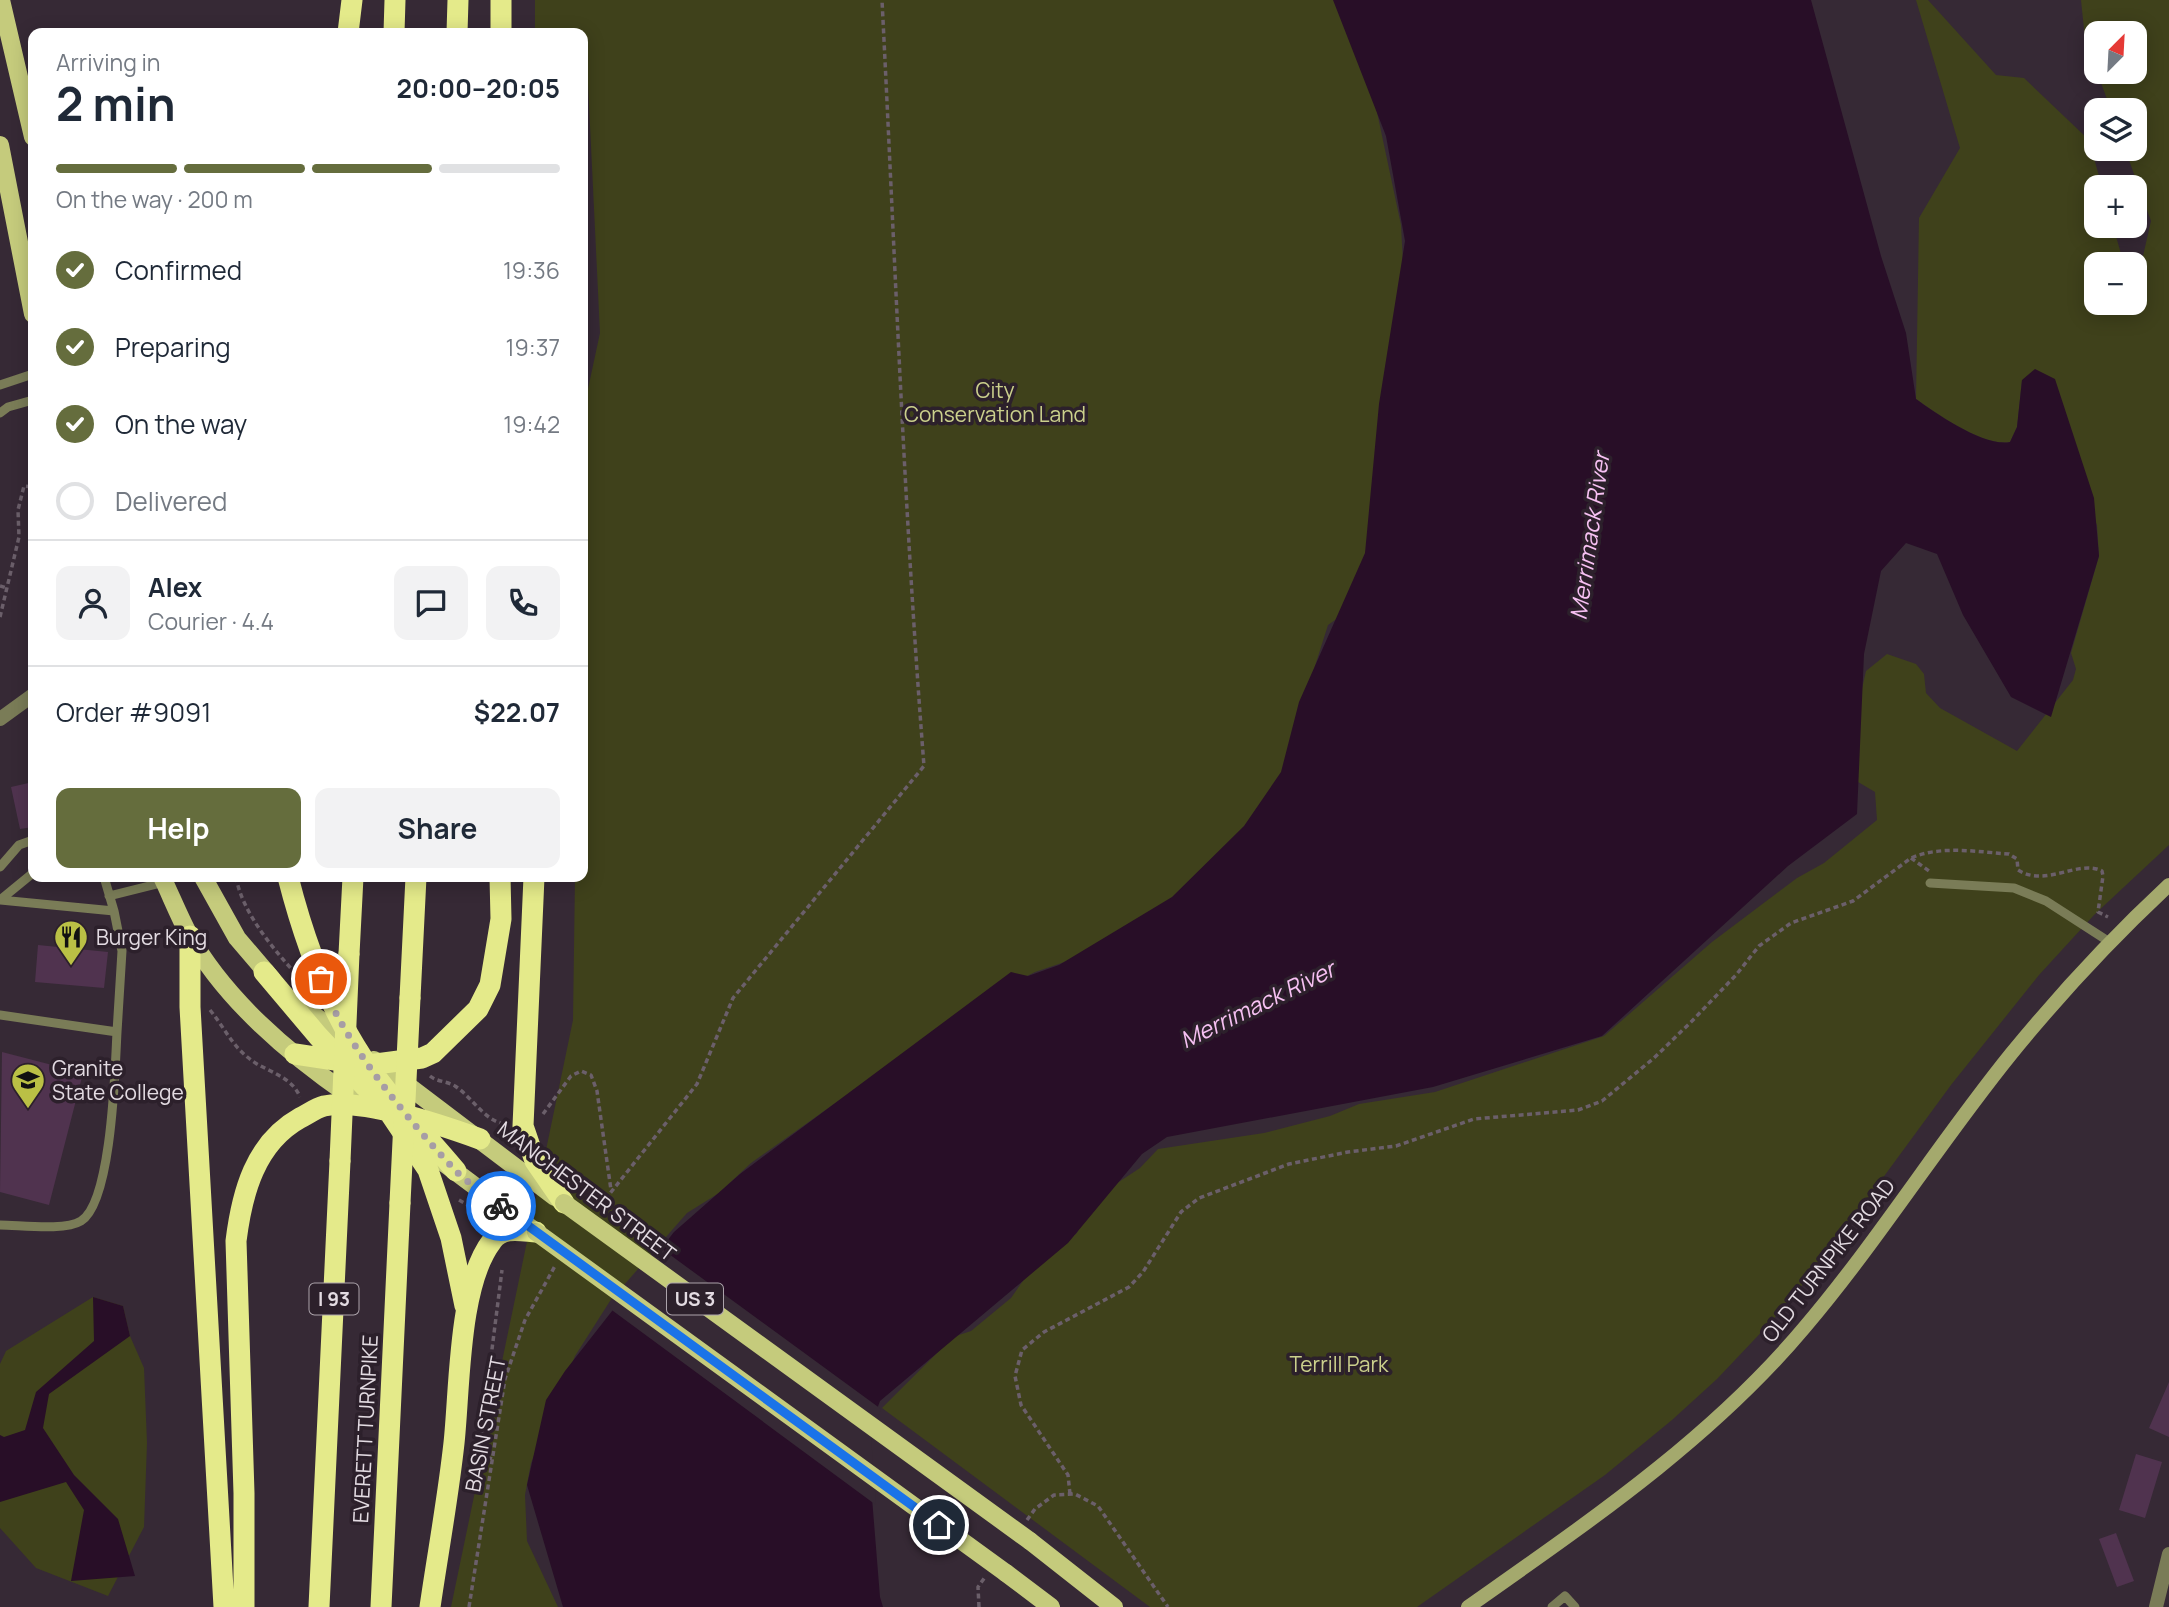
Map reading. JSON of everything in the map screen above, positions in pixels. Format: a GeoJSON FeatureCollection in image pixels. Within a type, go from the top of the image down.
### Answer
{"type":"FeatureCollection","features":[{"type":"Feature","properties":{"kind":"highway"},"geometry":{"type":"LineString","coordinates":[[349,28],[352,0]]}},
{"type":"Feature","properties":{"kind":"highway"},"geometry":{"type":"LineString","coordinates":[[394,28],[395,0]]}},
{"type":"Feature","properties":{"kind":"highway"},"geometry":{"type":"LineString","coordinates":[[457,28],[458,0]]}},
{"type":"Feature","properties":{"kind":"highway"},"geometry":{"type":"LineString","coordinates":[[501,0],[501,28]]}},
{"type":"Feature","properties":{"kind":"highway"},"geometry":{"type":"LineString","coordinates":[[289,882],[301,929],[348,1052],[389,1112],[456,1171]]}},
{"type":"Feature","properties":{"kind":"highway","name":"EVERETT TURNPIKE"},"geometry":{"type":"LineString","coordinates":[[319,1607],[353,882]]}},
{"type":"Feature","properties":{"kind":"highway","name":"EVERETT TURNPIKE"},"geometry":{"type":"LineString","coordinates":[[381,1607],[416,882]]}},
{"type":"Feature","properties":{"kind":"highway"},"geometry":{"type":"LineString","coordinates":[[374,1065],[422,1058],[433,1053],[478,1009],[490,985],[496,961],[501,919],[500,882]]}},
{"type":"Feature","properties":{"kind":"highway"},"geometry":{"type":"LineString","coordinates":[[534,882],[523,1126],[535,1161],[564,1203]]}},
{"type":"Feature","properties":{"kind":"highway"},"geometry":{"type":"LineString","coordinates":[[190,936],[190,1007],[224,1607]]}},
{"type":"Feature","properties":{"kind":"highway"},"geometry":{"type":"LineString","coordinates":[[264,972],[317,1036],[374,1065],[410,1128],[428,1170],[458,1265],[466,1312]]}},
{"type":"Feature","properties":{"kind":"highway"},"geometry":{"type":"LineString","coordinates":[[295,1054],[348,1052]]}},
{"type":"Feature","properties":{"kind":"highway"},"geometry":{"type":"LineString","coordinates":[[244,1607],[244,1493],[236,1241],[241,1202],[253,1171],[270,1143],[290,1124],[324,1106],[389,1112]]}},
{"type":"Feature","properties":{"kind":"highway"},"geometry":{"type":"LineString","coordinates":[[410,1128],[480,1139]]}},
{"type":"Feature","properties":{"kind":"highway"},"geometry":{"type":"LineString","coordinates":[[430,1607],[454,1446],[466,1312],[477,1271],[492,1240],[501,1233],[511,1230],[536,1232]]}},
{"type":"Feature","properties":{"kind":"main road"},"geometry":{"type":"LineString","coordinates":[[2,6],[28,116]]}},
{"type":"Feature","properties":{"kind":"main road"},"geometry":{"type":"LineString","coordinates":[[0,145],[28,288]]}},
{"type":"Feature","properties":{"kind":"main road"},"geometry":{"type":"LineString","coordinates":[[164,882],[190,936],[224,984],[248,1011],[295,1054],[364,1108],[410,1128]]}},
{"type":"Feature","properties":{"kind":"main road"},"geometry":{"type":"LineString","coordinates":[[206,882],[237,937],[264,972]]}},
{"type":"Feature","properties":{"kind":"main road","name":"MANCHESTER STREET"},"geometry":{"type":"LineString","coordinates":[[374,1065],[480,1139],[564,1203],[1030,1541],[1115,1607]]}},
{"type":"Feature","properties":{"kind":"main road","name":"US 3"},"geometry":{"type":"LineString","coordinates":[[456,1171],[1051,1607]]}},
{"type":"Feature","properties":{"kind":"street"},"geometry":{"type":"LineString","coordinates":[[0,719],[28,699]]}},
{"type":"Feature","properties":{"kind":"street","name":"OLD TURNPIKE ROAD"},"geometry":{"type":"LineString","coordinates":[[1468,1607],[1613,1504],[1714,1421],[1775,1361],[1858,1262],[2010,1055],[2108,942],[2169,885]]}},
{"type":"Feature","properties":{"kind":"street"},"geometry":{"type":"LineString","coordinates":[[2156,1607],[2169,1554]]}},
{"type":"Feature","properties":{"kind":"lane"},"geometry":{"type":"LineString","coordinates":[[0,385],[28,376]]}},
{"type":"Feature","properties":{"kind":"lane"},"geometry":{"type":"LineString","coordinates":[[0,413],[8,407],[28,401]]}},
{"type":"Feature","properties":{"kind":"lane"},"geometry":{"type":"LineString","coordinates":[[0,867],[19,845],[28,842]]}},
{"type":"Feature","properties":{"kind":"lane"},"geometry":{"type":"LineString","coordinates":[[0,900],[28,877]]}},
{"type":"Feature","properties":{"kind":"lane"},"geometry":{"type":"LineString","coordinates":[[1931,878],[2014,888],[2070,915],[2108,942]]}},
{"type":"Feature","properties":{"kind":"lane"},"geometry":{"type":"LineString","coordinates":[[0,1225],[71,1226],[83,1220],[90,1210],[110,1140],[122,951],[105,882]]}},
{"type":"Feature","properties":{"kind":"lane"},"geometry":{"type":"LineString","coordinates":[[109,896],[156,882]]}},
{"type":"Feature","properties":{"kind":"lane"},"geometry":{"type":"LineString","coordinates":[[0,900],[114,911]]}},
{"type":"Feature","properties":{"kind":"lane"},"geometry":{"type":"LineString","coordinates":[[0,1015],[117,1032]]}},
{"type":"Feature","properties":{"kind":"lane"},"geometry":{"type":"LineString","coordinates":[[1552,1607],[1565,1596],[1575,1607]]}},
{"type":"Feature","properties":{"kind":"path"},"geometry":{"type":"LineString","coordinates":[[595,1212],[636,1157],[697,1084],[733,998],[924,766],[912,623],[882,0]]}},
{"type":"Feature","properties":{"kind":"path"},"geometry":{"type":"LineString","coordinates":[[0,617],[19,537],[18,510],[24,486],[28,486]]}},
{"type":"Feature","properties":{"kind":"path"},"geometry":{"type":"LineString","coordinates":[[0,586],[7,588]]}},
{"type":"Feature","properties":{"kind":"path"},"geometry":{"type":"LineString","coordinates":[[1070,1494],[1068,1475],[1021,1405],[1015,1377],[1022,1350],[1044,1332],[1129,1287],[1143,1272],[1181,1212],[1199,1198],[1289,1164],[1396,1146],[1474,1119],[1578,1110],[1602,1101],[1654,1058],[1692,1021],[1737,975],[1759,946],[1791,923],[1853,901],[1911,858],[1937,851],[2010,854],[2017,859],[2018,870],[2031,876],[2055,875],[2094,867],[2102,871],[2103,876],[2098,912],[2108,917]]}},
{"type":"Feature","properties":{"kind":"path"},"geometry":{"type":"LineString","coordinates":[[1911,858],[1931,878]]}},
{"type":"Feature","properties":{"kind":"path"},"geometry":{"type":"LineString","coordinates":[[237,882],[239,891],[256,922],[284,961],[303,981]]}},
{"type":"Feature","properties":{"kind":"path"},"geometry":{"type":"LineString","coordinates":[[202,1007],[208,1007],[224,1027],[232,1044],[253,1062],[295,1085],[302,1102]]}},
{"type":"Feature","properties":{"kind":"path"},"geometry":{"type":"LineString","coordinates":[[426,1070],[433,1079],[452,1084],[468,1095],[492,1121],[510,1126]]}},
{"type":"Feature","properties":{"kind":"path"},"geometry":{"type":"LineString","coordinates":[[542,1116],[571,1076],[581,1071],[591,1074],[599,1101],[611,1190]]}},
{"type":"Feature","properties":{"kind":"path"},"geometry":{"type":"LineString","coordinates":[[457,1199],[468,1205],[485,1228]]}},
{"type":"Feature","properties":{"kind":"path","name":"BASIN STREET"},"geometry":{"type":"LineString","coordinates":[[469,1607],[505,1379],[525,1320],[555,1265]]}},
{"type":"Feature","properties":{"kind":"path"},"geometry":{"type":"LineString","coordinates":[[492,1459],[480,1455],[480,1444],[502,1270]]}},
{"type":"Feature","properties":{"kind":"path"},"geometry":{"type":"LineString","coordinates":[[1027,1520],[1035,1509],[1054,1495],[1075,1494],[1098,1506],[1168,1607]]}},
{"type":"Feature","properties":{"kind":"path"},"geometry":{"type":"LineString","coordinates":[[978,1607],[978,1587],[986,1576]]}},
{"type":"Feature","properties":{"kind":"green space","name":"City Conservation Land"},"geometry":{"type":"Polygon","coordinates":[[[535,0],[1345,0],[1374,98],[1401,225],[1405,301],[1400,435],[1352,608],[1328,625],[1308,688],[1291,761],[1225,874],[1100,950],[1035,972],[983,998],[751,1163],[719,1193],[687,1213],[610,1301],[575,1356],[531,1463],[525,1495],[527,1541],[558,1607],[451,1607],[573,1020],[575,882],[588,882],[588,389],[600,333],[588,84],[588,28],[535,28],[535,0]]]}},
{"type":"Feature","properties":{"kind":"green space","name":"Terrill Park"},"geometry":{"type":"Polygon","coordinates":[[[1916,0],[1928,0],[1996,75],[2024,78],[2084,135],[2084,161],[2095,161],[2099,175],[2084,175],[2084,238],[2116,238],[2121,252],[2084,252],[2084,315],[2147,315],[2147,252],[2144,252],[2151,221],[2147,210],[2147,175],[2134,175],[2129,161],[2147,161],[2147,98],[2107,98],[2101,84],[2147,84],[2147,21],[2084,21],[2084,29],[2081,0],[2169,0],[2169,845],[2094,915],[2039,975],[1951,1085],[1816,1269],[1770,1323],[1717,1379],[1605,1475],[1417,1607],[1150,1607],[882,1408],[953,1337],[971,1331],[1011,1298],[1027,1275],[1059,1243],[1076,1234],[1099,1195],[1140,1168],[1158,1149],[1264,1133],[1330,1116],[1359,1104],[1435,1092],[1604,1036],[1712,942],[1797,878],[1824,863],[1877,820],[1875,792],[1848,776],[1853,728],[1866,671],[1887,654],[1916,664],[1924,674],[1926,693],[1940,708],[2017,751],[2073,680],[2076,669],[2071,653],[2099,556],[2097,525],[2022,380],[2017,427],[2010,442],[1987,440],[1974,435],[1916,399],[1919,218],[1960,148],[1916,0]]]}},
{"type":"Feature","properties":{"kind":"green space"},"geometry":{"type":"Polygon","coordinates":[[[93,1297],[123,1306],[130,1336],[144,1368],[147,1443],[144,1527],[108,1596],[36,1568],[0,1528],[0,1364],[6,1351],[93,1297]]]}},
{"type":"Feature","properties":{"kind":"water","name":"Merrimack River"},"geometry":{"type":"Polygon","coordinates":[[[1333,0],[1811,0],[1881,256],[1906,333],[1916,399],[1974,435],[1987,440],[2010,442],[2017,427],[2022,380],[2035,369],[2055,379],[2094,498],[2099,556],[2051,717],[2011,697],[1963,615],[1937,554],[1906,543],[1881,571],[1864,654],[1857,814],[1788,866],[1602,1036],[1433,1087],[1167,1137],[1142,1154],[1068,1243],[880,1401],[867,1436],[883,1607],[563,1607],[527,1485],[546,1400],[565,1371],[674,1232],[740,1174],[1011,972],[1028,976],[1059,965],[1172,897],[1244,826],[1281,772],[1299,702],[1365,553],[1379,404],[1405,241],[1386,136],[1333,0]]]}},
{"type":"Feature","properties":{"kind":"water"},"geometry":{"type":"Polygon","coordinates":[[[93,1297],[123,1306],[130,1336],[49,1394],[43,1428],[74,1475],[118,1519],[135,1576],[71,1581],[84,1510],[66,1482],[0,1502],[0,1435],[4,1437],[25,1430],[36,1392],[94,1341],[93,1297]]]}},
{"type":"Feature","properties":{"kind":"pier"},"geometry":{"type":"Polygon","coordinates":[[[658,1246],[881,1409],[871,1436],[876,1505],[609,1308],[658,1246]]]}},
{"type":"Feature","properties":{"kind":"building"},"geometry":{"type":"Polygon","coordinates":[[[28,783],[28,828],[20,829],[11,787],[28,783]]]}},
{"type":"Feature","properties":{"kind":"building","name":"Burger King"},"geometry":{"type":"Polygon","coordinates":[[[38,945],[108,952],[104,988],[35,982],[38,945]]]}},
{"type":"Feature","properties":{"kind":"building"},"geometry":{"type":"Polygon","coordinates":[[[2,1052],[83,1073],[49,1205],[0,1192],[2,1052]]]}},
{"type":"Feature","properties":{"kind":"building"},"geometry":{"type":"Polygon","coordinates":[[[2169,1382],[2169,1437],[2149,1428],[2169,1382]]]}},
{"type":"Feature","properties":{"kind":"building"},"geometry":{"type":"Polygon","coordinates":[[[2136,1454],[2162,1462],[2145,1518],[2119,1510],[2136,1454]]]}},
{"type":"Feature","properties":{"kind":"building"},"geometry":{"type":"Polygon","coordinates":[[[2116,1533],[2134,1581],[2117,1587],[2099,1539],[2116,1533]]]}},
{"type":"Feature","properties":{"kind":"way so far"},"geometry":{"type":"LineString","coordinates":[[321,979],[354,1045],[368,1065],[456,1171],[501,1206]]}},
{"type":"Feature","properties":{"kind":"place","name":"Burger King"},"geometry":{"type":"Point","coordinates":[71,967]}},
{"type":"Feature","properties":{"kind":"place","name":"Granite State College"},"geometry":{"type":"Point","coordinates":[28,1110]}},
{"type":"Feature","properties":{"kind":"route"},"geometry":{"type":"LineString","coordinates":[[501,1206],[939,1525]]}}]}
